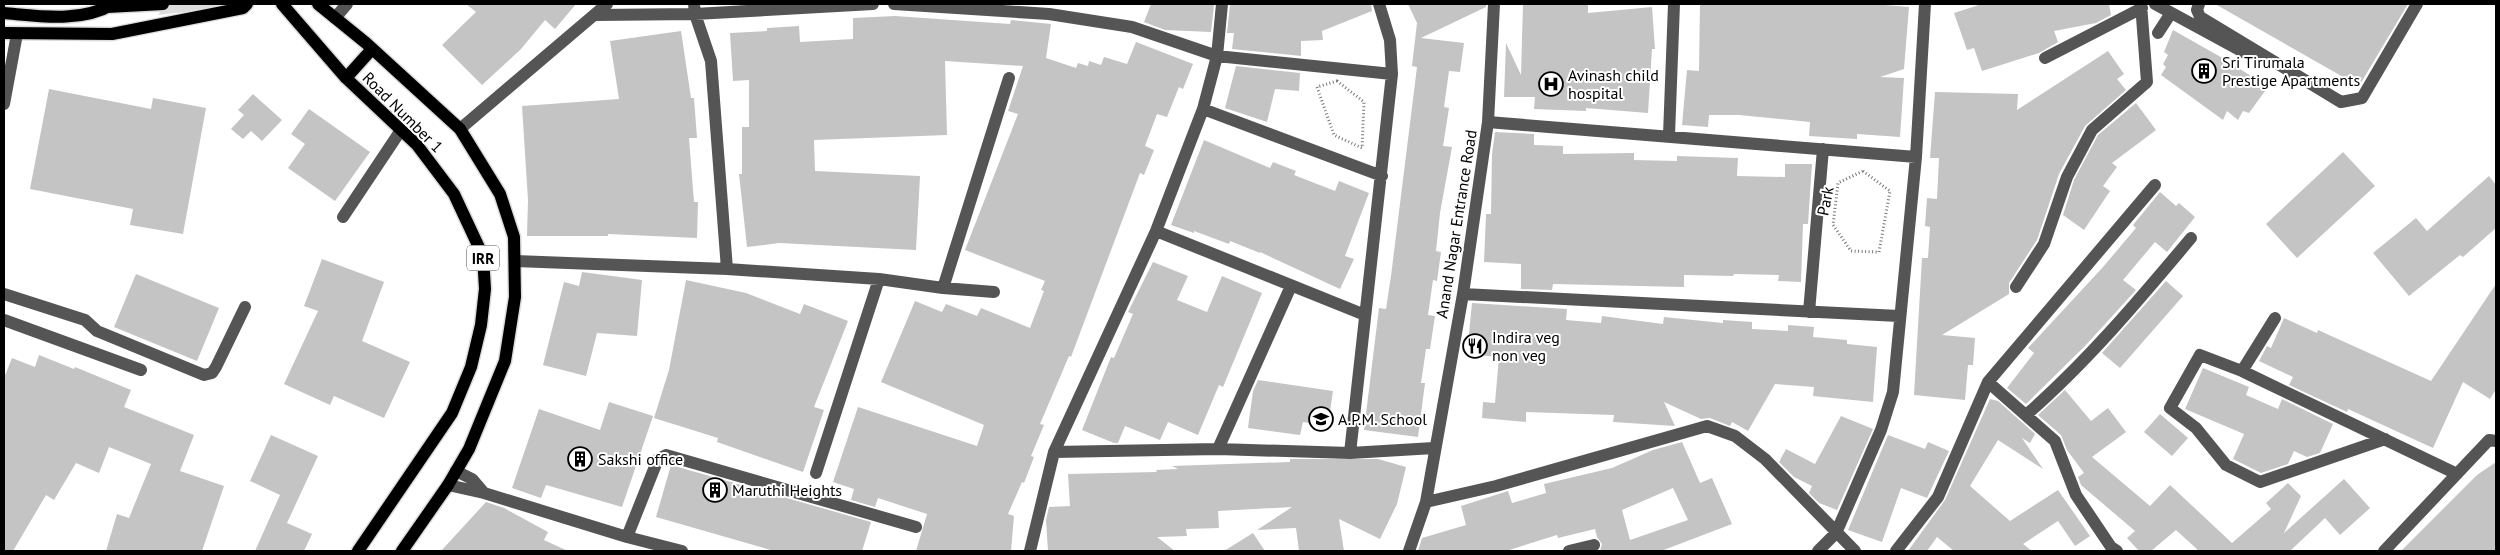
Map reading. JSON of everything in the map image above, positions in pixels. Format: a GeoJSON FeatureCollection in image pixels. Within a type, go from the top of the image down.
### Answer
{"type":"FeatureCollection","features":[{"type":"Feature","properties":{"kind":"main road"},"geometry":{"type":"LineString","coordinates":[[4,13],[72,16],[90,14],[110,5],[163,4]]}},
{"type":"Feature","properties":{"kind":"main road"},"geometry":{"type":"LineString","coordinates":[[10,34],[112,34],[243,8],[248,4]]}},
{"type":"Feature","properties":{"kind":"main road","name":"Road Number 1"},"geometry":{"type":"LineString","coordinates":[[282,4],[346,78],[417,145],[454,194],[483,256],[485,289],[481,325],[471,367],[452,413],[358,551]]}},
{"type":"Feature","properties":{"kind":"main road","name":"Road Number 1"},"geometry":{"type":"LineString","coordinates":[[318,4],[372,49],[460,129],[500,194],[514,237],[515,297],[504,361],[476,433],[448,485],[402,551]]}},
{"type":"Feature","properties":{"kind":"main road"},"geometry":{"type":"LineString","coordinates":[[346,78],[372,49]]}},
{"type":"Feature","properties":{"kind":"street"},"geometry":{"type":"LineString","coordinates":[[335,18],[347,4]]}},
{"type":"Feature","properties":{"kind":"street"},"geometry":{"type":"LineString","coordinates":[[460,129],[607,4]]}},
{"type":"Feature","properties":{"kind":"street"},"geometry":{"type":"LineString","coordinates":[[595,15],[695,9],[873,4]]}},
{"type":"Feature","properties":{"kind":"street"},"geometry":{"type":"LineString","coordinates":[[894,4],[1049,9],[1132,27],[1217,56],[1392,74]]}},
{"type":"Feature","properties":{"kind":"street"},"geometry":{"type":"LineString","coordinates":[[1030,551],[1054,452],[1156,231],[1203,109],[1217,56],[1222,4]]}},
{"type":"Feature","properties":{"kind":"street"},"geometry":{"type":"LineString","coordinates":[[1350,453],[1392,74],[1390,40],[1379,4]]}},
{"type":"Feature","properties":{"kind":"street","name":"Anand Nagar Entrance Road"},"geometry":{"type":"LineString","coordinates":[[1409,551],[1426,502],[1434,448],[1463,294],[1488,122],[1494,4]]}},
{"type":"Feature","properties":{"kind":"street"},"geometry":{"type":"LineString","coordinates":[[1669,136],[1674,4]]}},
{"type":"Feature","properties":{"kind":"street"},"geometry":{"type":"LineString","coordinates":[[1818,551],[1836,533],[1889,411],[1893,392],[1916,157],[1925,4]]}},
{"type":"Feature","properties":{"kind":"street"},"geometry":{"type":"LineString","coordinates":[[2155,4],[2270,67]]}},
{"type":"Feature","properties":{"kind":"street"},"geometry":{"type":"LineString","coordinates":[[2199,4],[2197,10],[2200,16],[2341,102],[2362,98],[2417,4]]}},
{"type":"Feature","properties":{"kind":"street"},"geometry":{"type":"LineString","coordinates":[[2016,287],[2044,244],[2067,177],[2092,130],[2147,82],[2142,6],[2044,58]]}},
{"type":"Feature","properties":{"kind":"street"},"geometry":{"type":"LineString","coordinates":[[695,9],[711,61],[727,269]]}},
{"type":"Feature","properties":{"kind":"street"},"geometry":{"type":"LineString","coordinates":[[2158,33],[2171,13]]}},
{"type":"Feature","properties":{"kind":"street"},"geometry":{"type":"LineString","coordinates":[[4,104],[10,34]]}},
{"type":"Feature","properties":{"kind":"street"},"geometry":{"type":"LineString","coordinates":[[943,288],[1009,78]]}},
{"type":"Feature","properties":{"kind":"street"},"geometry":{"type":"LineString","coordinates":[[1203,109],[1382,176]]}},
{"type":"Feature","properties":{"kind":"street"},"geometry":{"type":"LineString","coordinates":[[1488,122],[1916,157]]}},
{"type":"Feature","properties":{"kind":"street"},"geometry":{"type":"LineString","coordinates":[[343,216],[401,130]]}},
{"type":"Feature","properties":{"kind":"street"},"geometry":{"type":"LineString","coordinates":[[1809,312],[1822,148]]}},
{"type":"Feature","properties":{"kind":"street"},"geometry":{"type":"LineString","coordinates":[[1896,551],[1938,497],[1988,382],[2156,185]]}},
{"type":"Feature","properties":{"kind":"street"},"geometry":{"type":"LineString","coordinates":[[1156,231],[1365,315]]}},
{"type":"Feature","properties":{"kind":"street"},"geometry":{"type":"LineString","coordinates":[[2026,415],[2072,372],[2128,313],[2191,238]]}},
{"type":"Feature","properties":{"kind":"street"},"geometry":{"type":"LineString","coordinates":[[515,261],[727,269],[879,279],[943,288],[994,292]]}},
{"type":"Feature","properties":{"kind":"street"},"geometry":{"type":"LineString","coordinates":[[816,473],[879,279]]}},
{"type":"Feature","properties":{"kind":"street"},"geometry":{"type":"LineString","coordinates":[[1218,449],[1291,286]]}},
{"type":"Feature","properties":{"kind":"street"},"geometry":{"type":"LineString","coordinates":[[4,294],[85,320],[97,332],[204,375],[212,373],[245,307]]}},
{"type":"Feature","properties":{"kind":"street"},"geometry":{"type":"LineString","coordinates":[[1463,294],[1899,316]]}},
{"type":"Feature","properties":{"kind":"street"},"geometry":{"type":"LineString","coordinates":[[60,313],[59,318],[86,328]]}},
{"type":"Feature","properties":{"kind":"street"},"geometry":{"type":"LineString","coordinates":[[2242,371],[2274,318]]}},
{"type":"Feature","properties":{"kind":"street"},"geometry":{"type":"LineString","coordinates":[[4,320],[141,370]]}},
{"type":"Feature","properties":{"kind":"street"},"geometry":{"type":"LineString","coordinates":[[2384,439],[2260,482],[2226,465],[2196,428],[2170,408],[2200,355],[2242,371],[2384,439],[2457,474]]}},
{"type":"Feature","properties":{"kind":"street"},"geometry":{"type":"LineString","coordinates":[[1988,382],[2055,441],[2076,495],[2111,547],[2117,551]]}},
{"type":"Feature","properties":{"kind":"street"},"geometry":{"type":"LineString","coordinates":[[1426,502],[1496,486],[1707,426],[1735,436],[1765,460],[1855,551]]}},
{"type":"Feature","properties":{"kind":"street"},"geometry":{"type":"LineString","coordinates":[[2384,551],[2494,437]]}},
{"type":"Feature","properties":{"kind":"street"},"geometry":{"type":"LineString","coordinates":[[1054,452],[1218,449],[1350,453],[1434,448]]}},
{"type":"Feature","properties":{"kind":"street"},"geometry":{"type":"LineString","coordinates":[[628,537],[658,460],[666,455],[916,526]]}},
{"type":"Feature","properties":{"kind":"street"},"geometry":{"type":"LineString","coordinates":[[456,470],[472,479],[484,493]]}},
{"type":"Feature","properties":{"kind":"street"},"geometry":{"type":"LineString","coordinates":[[448,485],[484,493],[628,537],[682,551]]}},
{"type":"Feature","properties":{"kind":"street"},"geometry":{"type":"LineString","coordinates":[[1569,551],[1594,545]]}},
{"type":"Feature","properties":{"kind":"path"},"geometry":{"type":"LineString","coordinates":[[1337,80],[1364,102],[1362,148],[1334,135],[1317,87],[1337,80]]}},
{"type":"Feature","properties":{"kind":"path","name":"Park"},"geometry":{"type":"LineString","coordinates":[[1863,171],[1890,191],[1879,252],[1852,251],[1834,225],[1838,183],[1863,171]]}},
{"type":"Feature","properties":{"kind":"shaded area"},"geometry":{"type":"Polygon","coordinates":[[[165,4],[215,4],[221,8],[158,15],[165,4]]]}},
{"type":"Feature","properties":{"kind":"building"},"geometry":{"type":"Polygon","coordinates":[[[466,4],[576,4],[555,29],[545,20],[521,49],[482,85],[442,45],[476,12],[466,4]]]}},
{"type":"Feature","properties":{"kind":"building"},"geometry":{"type":"Polygon","coordinates":[[[1151,4],[1214,5],[1211,32],[1165,30],[1144,22],[1151,4]]]}},
{"type":"Feature","properties":{"kind":"building"},"geometry":{"type":"Polygon","coordinates":[[[1371,4],[1372,11],[1322,31],[1323,40],[1301,41],[1301,56],[1232,49],[1234,33],[1227,33],[1230,5],[1371,4]]]}},
{"type":"Feature","properties":{"kind":"building"},"geometry":{"type":"Polygon","coordinates":[[[1408,4],[1486,4],[1486,7],[1421,38],[1464,43],[1460,72],[1449,71],[1444,107],[1449,108],[1443,146],[1452,147],[1440,213],[1436,251],[1441,252],[1437,281],[1433,280],[1428,315],[1435,316],[1430,349],[1426,349],[1421,383],[1425,383],[1418,437],[1364,430],[1379,308],[1386,309],[1391,276],[1417,67],[1412,66],[1417,23],[1408,4]]]}},
{"type":"Feature","properties":{"kind":"building"},"geometry":{"type":"Polygon","coordinates":[[[1523,4],[1588,4],[1588,13],[1652,7],[1655,49],[1652,49],[1648,113],[1586,108],[1586,111],[1534,109],[1535,97],[1504,97],[1506,43],[1521,75],[1523,4]]]}},
{"type":"Feature","properties":{"kind":"building"},"geometry":{"type":"Polygon","coordinates":[[[1700,4],[1873,4],[1909,7],[1904,69],[1880,77],[1904,78],[1900,137],[1857,134],[1857,139],[1809,136],[1810,122],[1739,115],[1709,115],[1708,127],[1682,125],[1687,70],[1699,71],[1700,4]]]}},
{"type":"Feature","properties":{"kind":"building"},"geometry":{"type":"Polygon","coordinates":[[[1982,4],[2109,4],[2111,15],[2096,23],[2054,31],[2058,42],[2039,53],[1982,71],[1974,48],[1967,50],[1954,13],[1982,4]]]}},
{"type":"Feature","properties":{"kind":"building"},"geometry":{"type":"Polygon","coordinates":[[[2215,4],[2408,4],[2359,86],[2215,4]]]}},
{"type":"Feature","properties":{"kind":"building"},"geometry":{"type":"Polygon","coordinates":[[[895,16],[1010,24],[1011,20],[1051,24],[1046,58],[1076,68],[1078,63],[1088,66],[1089,61],[1101,65],[1104,57],[1127,64],[1136,42],[1193,64],[1183,89],[1179,87],[1167,117],[1157,114],[1145,146],[1154,150],[1144,175],[1140,173],[1071,357],[1069,356],[1040,424],[1044,425],[1031,456],[1034,457],[1024,483],[1022,482],[1008,514],[1014,516],[1011,551],[916,551],[927,514],[878,498],[875,507],[851,500],[854,489],[833,482],[858,407],[977,446],[984,425],[881,382],[915,301],[942,312],[946,304],[977,316],[981,308],[1030,328],[1044,291],[1041,290],[1045,281],[965,250],[1018,114],[1008,111],[1023,66],[945,61],[947,135],[814,140],[815,171],[920,176],[916,250],[779,243],[747,247],[739,174],[742,174],[742,127],[749,127],[749,80],[733,81],[730,33],[767,31],[767,28],[799,26],[800,42],[853,39],[853,18],[895,16]]]}},
{"type":"Feature","properties":{"kind":"building","name":"Sri Tirumala Prestige Apartments"},"geometry":{"type":"Polygon","coordinates":[[[2173,30],[2226,60],[2268,87],[2249,113],[2243,111],[2238,120],[2227,111],[2223,120],[2161,75],[2166,67],[2163,64],[2168,55],[2164,52],[2173,30]]]}},
{"type":"Feature","properties":{"kind":"building"},"geometry":{"type":"Polygon","coordinates":[[[681,31],[691,98],[694,98],[697,138],[689,138],[694,202],[698,202],[697,238],[608,234],[608,236],[527,236],[528,200],[522,106],[619,99],[610,41],[681,31]]]}},
{"type":"Feature","properties":{"kind":"building"},"geometry":{"type":"Polygon","coordinates":[[[2108,51],[2124,74],[2117,79],[2126,90],[2085,126],[2059,174],[2037,240],[2009,283],[2009,294],[1942,335],[1975,338],[1973,365],[1968,365],[1965,400],[1914,395],[1922,258],[1928,258],[1930,227],[1925,226],[1927,198],[1937,199],[1939,158],[1930,158],[1935,92],[2018,94],[2017,110],[2108,51]]]}},
{"type":"Feature","properties":{"kind":"building"},"geometry":{"type":"Polygon","coordinates":[[[1236,66],[1300,73],[1299,91],[1275,89],[1267,122],[1225,108],[1236,66]]]}},
{"type":"Feature","properties":{"kind":"building"},"geometry":{"type":"Polygon","coordinates":[[[49,89],[151,109],[153,98],[206,108],[183,234],[130,225],[133,209],[30,189],[49,89]]]}},
{"type":"Feature","properties":{"kind":"building"},"geometry":{"type":"Polygon","coordinates":[[[253,94],[282,120],[262,141],[251,131],[243,139],[231,129],[244,115],[238,110],[253,94]]]}},
{"type":"Feature","properties":{"kind":"building"},"geometry":{"type":"Polygon","coordinates":[[[2136,103],[2156,130],[2112,163],[2117,167],[2103,186],[2110,191],[2084,230],[2063,215],[2074,180],[2098,135],[2136,103]]]}},
{"type":"Feature","properties":{"kind":"building"},"geometry":{"type":"Polygon","coordinates":[[[309,109],[370,152],[335,201],[288,168],[305,144],[291,134],[309,109]]]}},
{"type":"Feature","properties":{"kind":"building"},"geometry":{"type":"Polygon","coordinates":[[[1495,132],[1534,134],[1534,145],[1563,146],[1563,154],[1634,153],[1634,160],[1677,161],[1677,156],[1738,158],[1737,176],[1785,177],[1785,164],[1812,164],[1808,224],[1803,224],[1801,282],[1778,281],[1779,275],[1684,275],[1684,287],[1553,284],[1552,290],[1521,289],[1521,264],[1484,262],[1486,214],[1491,214],[1492,154],[1495,132]]]}},
{"type":"Feature","properties":{"kind":"building"},"geometry":{"type":"Polygon","coordinates":[[[1204,140],[1270,168],[1273,162],[1296,171],[1294,175],[1335,191],[1339,181],[1369,193],[1345,256],[1354,259],[1340,289],[1260,252],[1230,241],[1229,244],[1171,225],[1204,140]]]}},
{"type":"Feature","properties":{"kind":"building"},"geometry":{"type":"Polygon","coordinates":[[[2343,152],[2375,186],[2297,258],[2266,224],[2343,152]]]}},
{"type":"Feature","properties":{"kind":"building"},"geometry":{"type":"Polygon","coordinates":[[[2489,176],[2496,185],[2496,228],[2463,257],[2460,255],[2409,296],[2373,253],[2416,218],[2427,231],[2489,176]]]}},
{"type":"Feature","properties":{"kind":"building"},"geometry":{"type":"Polygon","coordinates":[[[2160,192],[2176,206],[2179,203],[2195,217],[2167,252],[2155,242],[2123,280],[2136,290],[2085,346],[2026,404],[2007,388],[2034,353],[2028,348],[2103,267],[2136,228],[2133,225],[2160,192]]]}},
{"type":"Feature","properties":{"kind":"building"},"geometry":{"type":"Polygon","coordinates":[[[322,259],[384,282],[362,341],[410,362],[384,418],[334,396],[330,405],[284,384],[318,311],[304,306],[322,259]]]}},
{"type":"Feature","properties":{"kind":"building"},"geometry":{"type":"Polygon","coordinates":[[[1153,262],[1188,276],[1177,300],[1207,312],[1222,276],[1262,293],[1223,387],[1219,385],[1198,435],[1168,422],[1160,440],[1125,426],[1118,443],[1114,443],[1082,430],[1111,357],[1114,358],[1133,314],[1128,312],[1153,262]]]}},
{"type":"Feature","properties":{"kind":"building"},"geometry":{"type":"Polygon","coordinates":[[[582,272],[642,280],[637,336],[597,333],[586,376],[543,365],[564,282],[579,286],[582,272]]]}},
{"type":"Feature","properties":{"kind":"building"},"geometry":{"type":"Polygon","coordinates":[[[136,274],[219,308],[197,361],[114,327],[136,274]]]}},
{"type":"Feature","properties":{"kind":"building"},"geometry":{"type":"Polygon","coordinates":[[[686,280],[746,293],[800,314],[804,304],[848,321],[814,407],[824,410],[803,472],[717,442],[718,438],[654,418],[669,370],[686,280]]]}},
{"type":"Feature","properties":{"kind":"building"},"geometry":{"type":"Polygon","coordinates":[[[2166,281],[2183,296],[2120,368],[2102,353],[2166,281]]]}},
{"type":"Feature","properties":{"kind":"building"},"geometry":{"type":"Polygon","coordinates":[[[2496,284],[2496,389],[2490,399],[2463,382],[2433,448],[2348,409],[2347,412],[2289,385],[2293,377],[2259,361],[2267,346],[2271,348],[2284,318],[2317,333],[2318,330],[2431,381],[2496,284]]]}},
{"type":"Feature","properties":{"kind":"building"},"geometry":{"type":"Polygon","coordinates":[[[1472,303],[1567,309],[1566,320],[1601,323],[1602,316],[1663,324],[1664,317],[1723,323],[1723,320],[1752,322],[1752,329],[1788,331],[1788,325],[1814,327],[1813,337],[1847,340],[1847,344],[1877,347],[1873,402],[1813,396],[1814,387],[1775,384],[1748,431],[1732,422],[1730,426],[1710,418],[1701,419],[1664,402],[1675,426],[1613,422],[1614,415],[1526,412],[1526,422],[1482,418],[1483,402],[1495,403],[1499,357],[1467,354],[1472,303]]]}},
{"type":"Feature","properties":{"kind":"building"},"geometry":{"type":"Polygon","coordinates":[[[39,355],[74,369],[75,367],[131,390],[124,407],[194,435],[180,471],[224,486],[202,551],[106,551],[117,514],[129,518],[151,464],[109,447],[99,473],[76,463],[54,500],[46,495],[13,551],[4,551],[4,378],[12,358],[35,367],[39,355]]]}},
{"type":"Feature","properties":{"kind":"building"},"geometry":{"type":"Polygon","coordinates":[[[2203,368],[2249,387],[2246,395],[2278,409],[2282,399],[2333,424],[2320,453],[2307,457],[2294,451],[2288,464],[2261,473],[2233,459],[2244,434],[2185,409],[2203,368]]]}},
{"type":"Feature","properties":{"kind":"building"},"geometry":{"type":"Polygon","coordinates":[[[1258,380],[1333,391],[1328,425],[1303,422],[1300,435],[1248,428],[1253,391],[1258,380]]]}},
{"type":"Feature","properties":{"kind":"building"},"geometry":{"type":"Polygon","coordinates":[[[2065,390],[2091,421],[2108,408],[2126,432],[2092,457],[2150,506],[2170,485],[2232,543],[2271,509],[2266,503],[2288,483],[2301,496],[2284,533],[2344,479],[2370,508],[2340,535],[2325,518],[2290,551],[2199,551],[2176,530],[2151,551],[2139,551],[2127,538],[2135,531],[2081,485],[2078,477],[2084,473],[2067,450],[2061,435],[2038,415],[2065,390]]]}},
{"type":"Feature","properties":{"kind":"building"},"geometry":{"type":"Polygon","coordinates":[[[1990,399],[1998,401],[2035,434],[2030,443],[2022,438],[2043,469],[1998,440],[1970,486],[2010,521],[2058,490],[2090,536],[2075,546],[2058,521],[2023,544],[2032,551],[1954,551],[1937,537],[1927,551],[1908,551],[1945,500],[1990,399]]]}},
{"type":"Feature","properties":{"kind":"building","name":"Sakshi office"},"geometry":{"type":"Polygon","coordinates":[[[609,402],[653,416],[622,507],[546,485],[541,498],[512,488],[539,409],[600,430],[609,402]]]}},
{"type":"Feature","properties":{"kind":"building"},"geometry":{"type":"Polygon","coordinates":[[[2160,414],[2188,438],[2172,456],[2144,432],[2160,414]]]}},
{"type":"Feature","properties":{"kind":"building"},"geometry":{"type":"Polygon","coordinates":[[[1841,416],[1873,429],[1837,510],[1819,503],[1809,493],[1812,486],[1794,477],[1779,462],[1786,449],[1815,464],[1841,416]]]}},
{"type":"Feature","properties":{"kind":"building"},"geometry":{"type":"Polygon","coordinates":[[[271,435],[318,456],[287,523],[312,534],[304,551],[255,551],[280,495],[250,481],[271,435]]]}},
{"type":"Feature","properties":{"kind":"building"},"geometry":{"type":"Polygon","coordinates":[[[1888,435],[1925,449],[1928,442],[1949,451],[1927,498],[1901,488],[1882,542],[1848,530],[1888,435]]]}},
{"type":"Feature","properties":{"kind":"building"},"geometry":{"type":"Polygon","coordinates":[[[1682,442],[1700,483],[1712,478],[1732,524],[1661,551],[1600,551],[1602,544],[1597,537],[1595,529],[1558,538],[1557,535],[1506,551],[1418,551],[1422,538],[1466,525],[1461,506],[1508,491],[1512,503],[1546,493],[1544,484],[1612,468],[1653,450],[1682,442]],[[1673,488],[1622,510],[1630,540],[1688,520],[1673,488]]]}},
{"type":"Feature","properties":{"kind":"building"},"geometry":{"type":"Polygon","coordinates":[[[1290,459],[1378,459],[1406,467],[1397,504],[1380,539],[1339,519],[1344,551],[1299,551],[1296,528],[1257,530],[1292,507],[1218,511],[1219,528],[1186,529],[1187,536],[1157,537],[1175,551],[1048,551],[1046,520],[1049,507],[1070,506],[1068,474],[1157,472],[1156,470],[1178,469],[1172,466],[1290,462],[1290,459]]]}},
{"type":"Feature","properties":{"kind":"building"},"geometry":{"type":"Polygon","coordinates":[[[2496,462],[2496,551],[2401,551],[2477,475],[2496,462]]]}},
{"type":"Feature","properties":{"kind":"building","name":"Maruthi Heights"},"geometry":{"type":"Polygon","coordinates":[[[671,465],[871,522],[862,551],[774,551],[656,517],[671,465]]]}},
{"type":"Feature","properties":{"kind":"building"},"geometry":{"type":"Polygon","coordinates":[[[486,502],[504,508],[548,532],[544,540],[568,551],[441,551],[486,502]]]}},
{"type":"Feature","properties":{"kind":"building"},"geometry":{"type":"Polygon","coordinates":[[[1253,533],[1265,551],[1224,551],[1253,533]]]}},
{"type":"Feature","properties":{"kind":"place","name":"Sri Tirumala Prestige Apartments"},"geometry":{"type":"Point","coordinates":[2204,71]}},
{"type":"Feature","properties":{"kind":"place","name":"Avinash child hospital"},"geometry":{"type":"Point","coordinates":[1551,84]}},
{"type":"Feature","properties":{"kind":"place","name":"Indira veg non veg"},"geometry":{"type":"Point","coordinates":[1475,346]}},
{"type":"Feature","properties":{"kind":"place","name":"A.P.M. School"},"geometry":{"type":"Point","coordinates":[1321,419]}},
{"type":"Feature","properties":{"kind":"place","name":"Sakshi office"},"geometry":{"type":"Point","coordinates":[580,459]}},
{"type":"Feature","properties":{"kind":"place","name":"Maruthi Heights"},"geometry":{"type":"Point","coordinates":[715,490]}}]}
